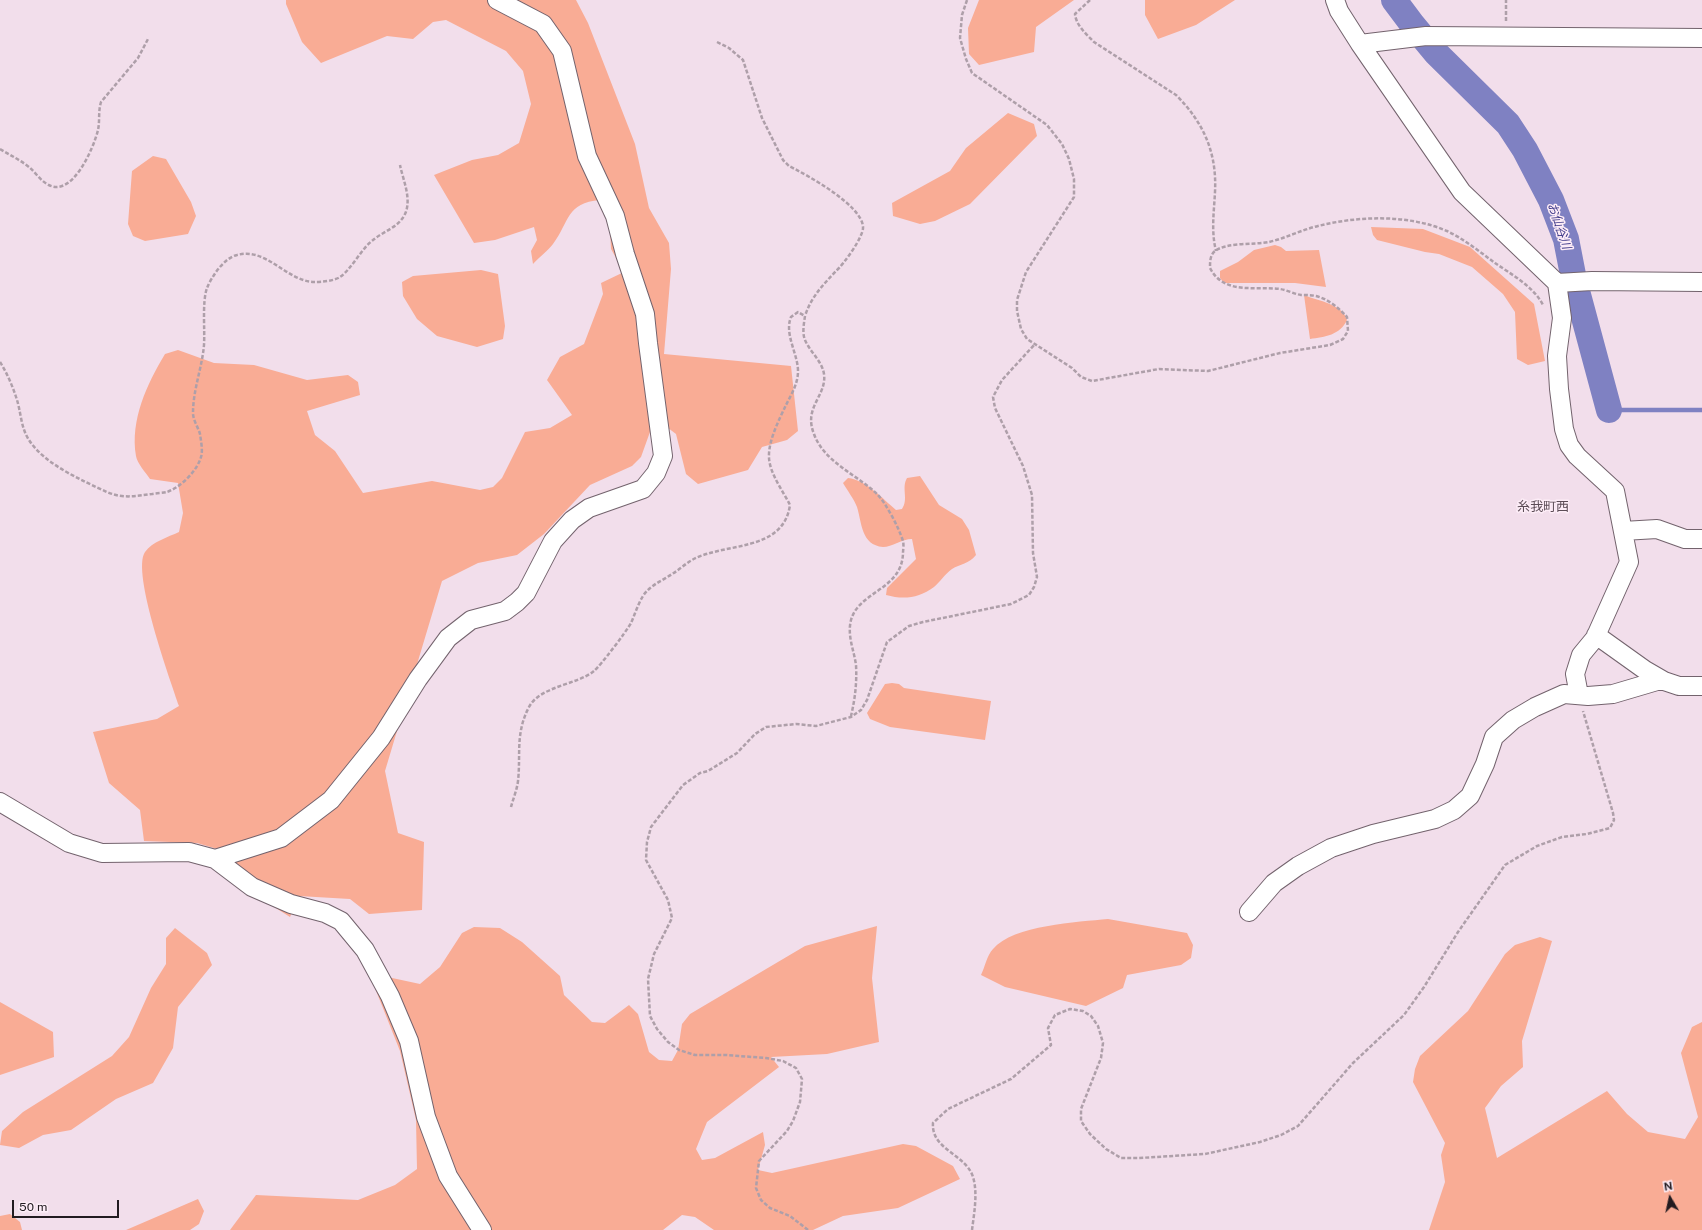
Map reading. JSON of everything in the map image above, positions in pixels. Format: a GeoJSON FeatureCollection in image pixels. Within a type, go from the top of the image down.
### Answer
{"type":"FeatureCollection","features":[{"type":"Feature","properties":{"kind":"street"},"geometry":{"type":"LineString","coordinates":[[215,859],[280,838],[331,800],[381,738],[418,679],[448,638],[471,620],[505,611],[517,602],[526,593],[553,541],[572,520],[589,508],[643,489],[656,473],[663,456],[645,314],[625,254],[615,216],[587,156],[562,52],[543,24],[497,0]]}},
{"type":"Feature","properties":{"kind":"street"},"geometry":{"type":"LineString","coordinates":[[1335,0],[1339,11],[1360,44],[1462,192],[1557,283],[1562,318],[1557,356],[1558,389],[1564,428],[1569,445],[1577,456],[1614,490],[1629,562],[1596,636],[1581,655],[1575,674],[1579,695]]}},
{"type":"Feature","properties":{"kind":"street"},"geometry":{"type":"LineString","coordinates":[[1360,44],[1426,36],[1702,38]]}},
{"type":"Feature","properties":{"kind":"street"},"geometry":{"type":"LineString","coordinates":[[1557,283],[1592,281],[1702,282]]}},
{"type":"Feature","properties":{"kind":"street"},"geometry":{"type":"LineString","coordinates":[[1623,531],[1657,529],[1685,540],[1702,539]]}},
{"type":"Feature","properties":{"kind":"street"},"geometry":{"type":"LineString","coordinates":[[1596,636],[1645,670],[1664,681],[1679,686],[1702,686]]}},
{"type":"Feature","properties":{"kind":"street"},"geometry":{"type":"LineString","coordinates":[[1249,912],[1274,882],[1298,866],[1331,848],[1373,834],[1435,819],[1454,810],[1470,796],[1485,764],[1494,737],[1513,720],[1535,707],[1564,694],[1613,694],[1664,681]]}},
{"type":"Feature","properties":{"kind":"street"},"geometry":{"type":"LineString","coordinates":[[0,802],[69,843],[102,853],[189,852],[215,859],[252,887],[291,904],[325,913],[341,921],[365,950],[390,996],[409,1042],[426,1117],[448,1176],[482,1230]]}},
{"type":"Feature","properties":{"kind":"path"},"geometry":{"type":"LineString","coordinates":[[967,0],[962,15],[960,38],[972,73],[1047,125],[1062,144],[1069,159],[1074,179],[1074,197],[1026,272],[1017,300],[1017,311],[1021,330],[1027,339],[1072,368],[1081,377],[1092,381],[1159,369],[1208,371],[1280,353],[1330,345],[1343,339],[1348,331],[1347,317],[1327,300],[1316,296],[1300,295],[1280,289],[1236,288],[1226,285],[1217,278],[1210,268],[1211,257],[1216,251],[1234,245],[1253,245],[1270,242],[1316,226],[1342,220],[1403,220],[1433,226],[1448,232],[1472,246],[1519,280],[1542,303],[1544,308]]}},
{"type":"Feature","properties":{"kind":"path"},"geometry":{"type":"LineString","coordinates":[[1090,0],[1075,14],[1076,19],[1086,34],[1094,42],[1176,95],[1186,105],[1209,142],[1215,167],[1212,237],[1216,251]]}},
{"type":"Feature","properties":{"kind":"path"},"geometry":{"type":"LineString","coordinates":[[1506,0],[1506,36]]}},
{"type":"Feature","properties":{"kind":"path"},"geometry":{"type":"LineString","coordinates":[[0,150],[20,160],[48,185],[56,187],[64,185],[83,167],[93,147],[98,129],[101,102],[138,58],[148,39]]}},
{"type":"Feature","properties":{"kind":"path"},"geometry":{"type":"LineString","coordinates":[[717,42],[733,51],[743,60],[762,118],[783,160],[789,166],[821,184],[844,201],[860,217],[862,222],[862,232],[844,262],[819,288],[805,316],[805,340],[823,367],[825,381],[812,409],[810,421],[813,434],[819,445],[830,457],[878,494],[894,520],[903,542],[902,563],[897,574],[860,607],[851,620],[850,640],[856,663],[857,685],[851,717]]}},
{"type":"Feature","properties":{"kind":"path"},"geometry":{"type":"LineString","coordinates":[[0,362],[14,392],[23,428],[29,440],[40,453],[54,464],[115,495],[127,497],[168,492],[182,483],[194,471],[201,457],[200,434],[193,415],[194,400],[204,347],[205,296],[216,272],[225,262],[236,255],[253,254],[269,260],[300,279],[314,282],[340,276],[362,250],[373,240],[398,224],[405,213],[408,199],[400,165]]}},
{"type":"Feature","properties":{"kind":"path"},"geometry":{"type":"LineString","coordinates":[[511,807],[518,781],[518,743],[530,706],[538,697],[565,684],[582,679],[595,670],[630,624],[643,596],[651,587],[692,560],[715,551],[754,543],[773,534],[785,523],[790,505],[772,471],[769,458],[770,445],[797,383],[798,370],[789,332],[791,317],[798,312],[805,316]]}},
{"type":"Feature","properties":{"kind":"path"},"geometry":{"type":"LineString","coordinates":[[808,1230],[790,1216],[770,1208],[761,1200],[756,1188],[759,1161],[787,1131],[794,1121],[800,1102],[802,1079],[796,1068],[783,1061],[766,1058],[726,1054],[695,1055],[679,1050],[668,1042],[657,1029],[650,1016],[648,979],[654,954],[672,918],[668,900],[646,860],[647,842],[651,827],[683,785],[700,773],[708,771],[737,753],[755,734],[766,727],[796,724],[816,726],[851,717],[861,710],[867,700],[887,642],[898,632],[909,626],[923,622],[1012,604],[1029,595],[1034,588],[1037,577],[1033,553],[1032,495],[1023,466],[998,415],[993,397],[1002,380],[1035,344]]}},
{"type":"Feature","properties":{"kind":"path"},"geometry":{"type":"LineString","coordinates":[[972,1230],[973,1177],[964,1162],[940,1144],[932,1130],[933,1123],[948,1109],[1011,1079],[1051,1045],[1048,1028],[1055,1015],[1070,1009],[1083,1011],[1091,1016],[1098,1026],[1103,1043],[1101,1058],[1081,1109],[1081,1121],[1090,1134],[1106,1149],[1121,1158],[1205,1154],[1260,1142],[1298,1126],[1353,1063],[1404,1015],[1424,987],[1458,932],[1505,865],[1537,846],[1562,837],[1587,834],[1610,828],[1614,820],[1613,813],[1579,695]]}},
{"type":"Feature","properties":{"kind":"shaded area"},"geometry":{"type":"Polygon","coordinates":[[[286,0],[576,0],[588,23],[635,144],[649,208],[669,243],[671,269],[664,354],[791,366],[798,431],[787,440],[762,447],[748,470],[698,484],[686,474],[676,434],[655,418],[641,457],[632,466],[590,485],[544,534],[517,555],[478,563],[442,581],[385,771],[398,833],[424,842],[422,910],[369,914],[350,899],[299,896],[290,917],[255,895],[243,870],[224,851],[197,843],[144,841],[140,810],[109,783],[93,732],[157,719],[179,706],[147,603],[143,581],[142,563],[145,552],[148,548],[160,540],[179,532],[183,513],[178,483],[150,479],[137,459],[135,443],[135,429],[146,390],[165,354],[178,350],[214,363],[254,365],[307,380],[348,375],[358,382],[360,395],[307,411],[315,435],[335,451],[363,493],[432,481],[480,490],[493,487],[502,478],[525,432],[550,428],[572,415],[547,380],[560,357],[584,344],[603,294],[601,283],[624,272],[611,249],[609,210],[600,200],[589,202],[575,209],[570,214],[559,236],[553,244],[533,264],[531,251],[537,240],[534,227],[495,240],[474,243],[434,175],[472,160],[498,155],[519,143],[531,104],[523,71],[506,51],[446,20],[433,22],[413,39],[387,36],[321,63],[302,42],[286,4],[286,0]]]}},
{"type":"Feature","properties":{"kind":"shaded area"},"geometry":{"type":"Polygon","coordinates":[[[979,0],[1074,0],[1036,27],[1034,52],[979,65],[969,54],[968,28],[979,0]]]}},
{"type":"Feature","properties":{"kind":"shaded area"},"geometry":{"type":"Polygon","coordinates":[[[1145,0],[1235,0],[1196,25],[1158,39],[1145,15],[1145,0]]]}},
{"type":"Feature","properties":{"kind":"shaded area"},"geometry":{"type":"Polygon","coordinates":[[[1008,113],[1034,124],[1037,136],[970,204],[935,221],[920,224],[893,216],[892,203],[950,171],[966,148],[1008,113]]]}},
{"type":"Feature","properties":{"kind":"shaded area"},"geometry":{"type":"Polygon","coordinates":[[[153,156],[166,159],[191,202],[196,216],[188,234],[145,241],[133,236],[128,224],[132,171],[153,156]]]}},
{"type":"Feature","properties":{"kind":"shaded area"},"geometry":{"type":"Polygon","coordinates":[[[1371,227],[1423,229],[1470,247],[1534,304],[1545,361],[1528,365],[1517,359],[1515,312],[1503,294],[1472,267],[1439,254],[1377,240],[1373,235],[1371,227]]]}},
{"type":"Feature","properties":{"kind":"shaded area"},"geometry":{"type":"Polygon","coordinates":[[[1275,245],[1286,251],[1319,250],[1326,287],[1295,283],[1224,283],[1220,278],[1220,271],[1238,262],[1254,250],[1275,245]]]}},
{"type":"Feature","properties":{"kind":"shaded area"},"geometry":{"type":"Polygon","coordinates":[[[481,270],[498,274],[505,326],[503,339],[477,347],[437,336],[417,319],[403,296],[402,282],[413,276],[481,270]]]}},
{"type":"Feature","properties":{"kind":"shaded area"},"geometry":{"type":"Polygon","coordinates":[[[1304,295],[1341,310],[1347,320],[1344,325],[1332,334],[1310,339],[1304,295]]]}},
{"type":"Feature","properties":{"kind":"shaded area"},"geometry":{"type":"Polygon","coordinates":[[[920,476],[939,505],[962,519],[969,530],[976,555],[967,562],[952,569],[934,587],[923,594],[905,598],[893,597],[886,595],[887,588],[916,559],[912,539],[883,547],[870,542],[866,538],[856,504],[843,483],[848,478],[861,482],[868,486],[896,510],[902,509],[904,505],[905,482],[907,478],[920,476]]]}},
{"type":"Feature","properties":{"kind":"shaded area"},"geometry":{"type":"Polygon","coordinates":[[[885,684],[899,684],[904,688],[991,701],[985,740],[890,727],[870,719],[867,713],[885,684]]]}},
{"type":"Feature","properties":{"kind":"shaded area"},"geometry":{"type":"Polygon","coordinates":[[[1108,919],[1187,933],[1193,945],[1191,958],[1181,965],[1127,975],[1123,988],[1086,1006],[1005,987],[981,975],[993,949],[1002,941],[1015,935],[1030,930],[1064,923],[1108,919]]]}},
{"type":"Feature","properties":{"kind":"shaded area"},"geometry":{"type":"Polygon","coordinates":[[[877,926],[872,978],[879,1042],[827,1054],[771,1057],[779,1067],[707,1122],[696,1149],[702,1160],[715,1158],[763,1132],[765,1145],[758,1170],[772,1173],[903,1144],[916,1146],[953,1166],[960,1179],[898,1208],[843,1216],[813,1230],[714,1230],[695,1217],[682,1215],[663,1230],[230,1230],[256,1195],[358,1200],[395,1185],[417,1169],[416,1120],[400,1051],[369,973],[420,984],[440,967],[462,933],[474,927],[500,928],[522,942],[560,976],[564,995],[592,1022],[605,1023],[629,1005],[638,1014],[649,1052],[659,1060],[672,1061],[678,1050],[682,1024],[690,1014],[805,946],[877,926]]]}},
{"type":"Feature","properties":{"kind":"shaded area"},"geometry":{"type":"Polygon","coordinates":[[[175,928],[207,953],[212,965],[178,1007],[173,1048],[153,1083],[116,1099],[71,1130],[43,1135],[19,1148],[0,1145],[2,1131],[23,1112],[112,1056],[129,1037],[151,988],[166,964],[166,938],[175,928]]]}},
{"type":"Feature","properties":{"kind":"shaded area"},"geometry":{"type":"Polygon","coordinates":[[[1540,937],[1552,941],[1522,1041],[1523,1067],[1501,1086],[1485,1108],[1497,1158],[1607,1091],[1627,1114],[1648,1132],[1685,1139],[1698,1117],[1681,1053],[1692,1027],[1702,1022],[1702,1230],[1429,1230],[1445,1182],[1441,1155],[1445,1143],[1413,1082],[1415,1069],[1420,1056],[1468,1011],[1505,954],[1515,945],[1540,937]]]}},
{"type":"Feature","properties":{"kind":"shaded area"},"geometry":{"type":"Polygon","coordinates":[[[0,1002],[53,1032],[54,1057],[0,1075],[0,1002]]]}},
{"type":"Feature","properties":{"kind":"shaded area"},"geometry":{"type":"Polygon","coordinates":[[[198,1199],[204,1211],[199,1224],[190,1230],[126,1230],[198,1199]]]}},
{"type":"Feature","properties":{"kind":"shaded area"},"geometry":{"type":"Polygon","coordinates":[[[10,1214],[20,1222],[22,1230],[0,1230],[0,1216],[10,1214]]]}},
{"type":"Feature","properties":{"kind":"waterway","name":"お仙谷川"},"geometry":{"type":"LineString","coordinates":[[1394,0],[1436,53],[1508,124],[1525,150],[1551,200],[1566,239],[1574,280],[1609,410]]}},
{"type":"Feature","properties":{"kind":"waterway","name":"お仙谷川"},"geometry":{"type":"LineString","coordinates":[[1609,410],[1702,410]]}},
{"type":"Feature","properties":{"kind":"district","name":"糸我町西"},"geometry":{"type":"Point","coordinates":[1543,507]}}]}
